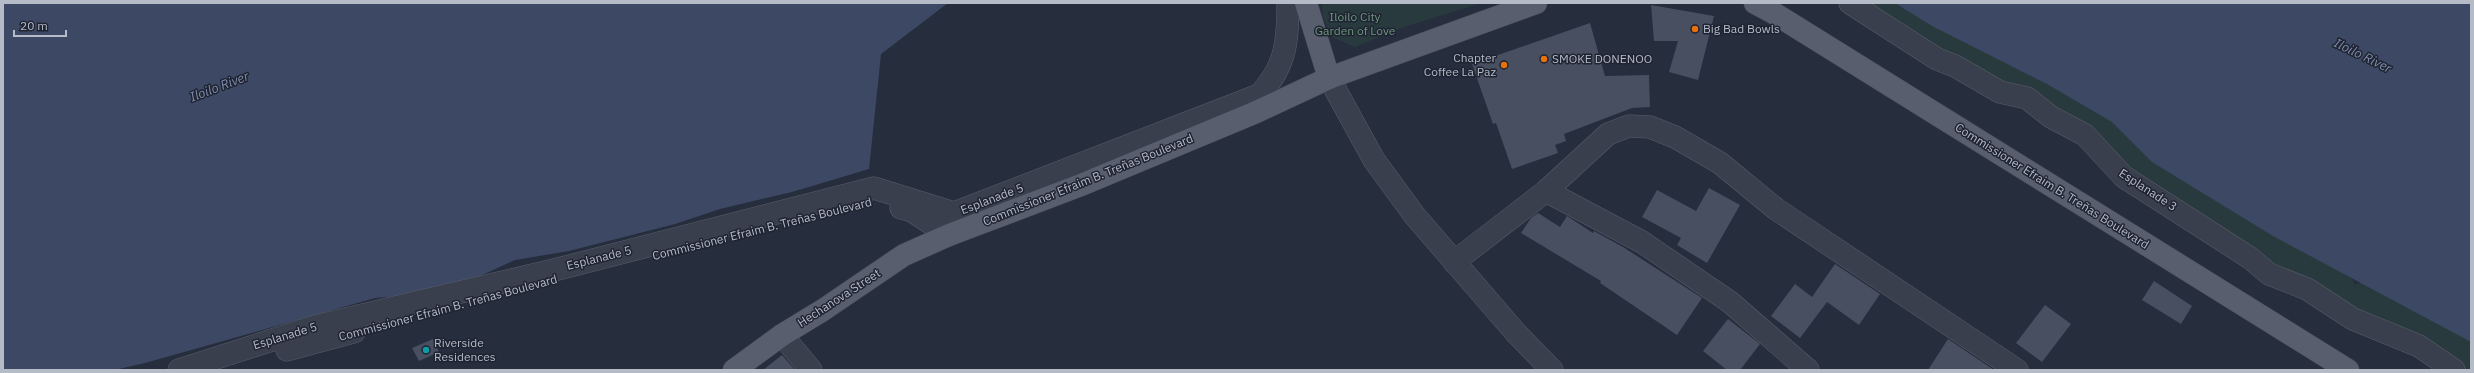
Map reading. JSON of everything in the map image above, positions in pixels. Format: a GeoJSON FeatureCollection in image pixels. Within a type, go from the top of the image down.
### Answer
{"type":"FeatureCollection","features":[{"type":"Feature","properties":{"kind":"main road"},"geometry":{"type":"LineString","coordinates":[[1306,3],[1329,78]]}},
{"type":"Feature","properties":{"kind":"main road","name":"Commissioner Efraim B. Treñas Boulevard"},"geometry":{"type":"LineString","coordinates":[[949,235],[1089,182],[1254,113],[1329,78],[1536,3]]}},
{"type":"Feature","properties":{"kind":"main road","name":"Commissioner Efraim B. Treñas Boulevard"},"geometry":{"type":"LineString","coordinates":[[1755,3],[2348,370]]}},
{"type":"Feature","properties":{"kind":"main road","name":"Hechanova Street"},"geometry":{"type":"LineString","coordinates":[[734,370],[782,335],[823,310],[904,255],[949,235]]}},
{"type":"Feature","properties":{"kind":"street","name":"Esplanade 5"},"geometry":{"type":"LineString","coordinates":[[179,370],[316,326],[554,270],[874,188],[954,213],[1259,95],[1272,81],[1287,46],[1288,3]]}},
{"type":"Feature","properties":{"kind":"street","name":"Esplanade 3"},"geometry":{"type":"LineString","coordinates":[[1850,3],[1937,59],[1955,66],[2000,92],[2027,98],[2051,117],[2085,135],[2124,178],[2250,258],[2269,274],[2307,289],[2353,319],[2419,346],[2454,370]]}},
{"type":"Feature","properties":{"kind":"street"},"geometry":{"type":"LineString","coordinates":[[1329,78],[1374,160],[1415,216],[1516,333],[1552,370]]}},
{"type":"Feature","properties":{"kind":"street"},"geometry":{"type":"LineString","coordinates":[[1454,262],[1546,191],[1608,134],[1629,126],[1650,127],[1675,137],[1720,163],[1776,209],[2017,370]]}},
{"type":"Feature","properties":{"kind":"street"},"geometry":{"type":"LineString","coordinates":[[1546,191],[1642,242],[1730,302],[1808,370]]}},
{"type":"Feature","properties":{"kind":"street","name":"Commissioner Efraim B. Treñas Boulevard"},"geometry":{"type":"LineString","coordinates":[[214,370],[494,294],[876,200],[912,211],[949,235]]}},
{"type":"Feature","properties":{"kind":"street"},"geometry":{"type":"LineString","coordinates":[[782,335],[811,370]]}},
{"type":"Feature","properties":{"kind":"green space","name":"Iloilo City Garden of Love"},"geometry":{"type":"Polygon","coordinates":[[[1322,3],[1481,3],[1401,28],[1355,47],[1332,37],[1323,17],[1322,3]]]}},
{"type":"Feature","properties":{"kind":"green space"},"geometry":{"type":"Polygon","coordinates":[[[1836,3],[1945,3],[2341,257],[2355,285],[2391,268],[2471,306],[2471,370],[2439,370],[2079,140],[1836,3]]]}},
{"type":"Feature","properties":{"kind":"water","name":"Iloilo River"},"geometry":{"type":"Polygon","coordinates":[[[3,3],[948,3],[881,54],[869,169],[792,192],[720,209],[675,224],[569,251],[515,260],[471,280],[399,296],[375,298],[145,363],[114,370],[3,370],[3,3]]]}},
{"type":"Feature","properties":{"kind":"water","name":"Iloilo River"},"geometry":{"type":"Polygon","coordinates":[[[1895,3],[2471,3],[2471,342],[2273,236],[2152,162],[2112,122],[2047,84],[1932,26],[1895,3]]]}},
{"type":"Feature","properties":{"kind":"building"},"geometry":{"type":"Polygon","coordinates":[[[1651,5],[1714,16],[1698,80],[1669,72],[1678,41],[1654,41],[1651,5]]]}},
{"type":"Feature","properties":{"kind":"building"},"geometry":{"type":"Polygon","coordinates":[[[1590,23],[1605,76],[1649,75],[1650,107],[1632,108],[1564,134],[1566,141],[1555,145],[1558,153],[1512,169],[1496,123],[1493,124],[1472,64],[1590,23]]]}},
{"type":"Feature","properties":{"kind":"building"},"geometry":{"type":"Polygon","coordinates":[[[1709,188],[1740,205],[1707,263],[1677,245],[1681,238],[1642,217],[1657,190],[1696,211],[1709,188]]]}},
{"type":"Feature","properties":{"kind":"building"},"geometry":{"type":"Polygon","coordinates":[[[1538,213],[1560,227],[1567,216],[1593,233],[1594,231],[1623,247],[1702,298],[1677,335],[1600,283],[1601,281],[1521,233],[1531,218],[1538,213]]]}},
{"type":"Feature","properties":{"kind":"building"},"geometry":{"type":"Polygon","coordinates":[[[1835,264],[1880,294],[1859,325],[1827,302],[1800,338],[1771,316],[1795,284],[1812,297],[1835,264]]]}},
{"type":"Feature","properties":{"kind":"building"},"geometry":{"type":"Polygon","coordinates":[[[2154,281],[2192,306],[2181,324],[2142,300],[2154,281]]]}},
{"type":"Feature","properties":{"kind":"building"},"geometry":{"type":"Polygon","coordinates":[[[2045,305],[2071,324],[2042,362],[2016,343],[2045,305]]]}},
{"type":"Feature","properties":{"kind":"building"},"geometry":{"type":"Polygon","coordinates":[[[1728,319],[1760,344],[1740,370],[1727,370],[1703,351],[1728,319]]]}},
{"type":"Feature","properties":{"kind":"building","name":"Riverside Residences"},"geometry":{"type":"Polygon","coordinates":[[[433,339],[439,352],[419,361],[412,348],[433,339]]]}},
{"type":"Feature","properties":{"kind":"building"},"geometry":{"type":"Polygon","coordinates":[[[1948,339],[1994,370],[1928,370],[1948,339]]]}},
{"type":"Feature","properties":{"kind":"building"},"geometry":{"type":"Polygon","coordinates":[[[782,355],[795,370],[763,370],[782,355]]]}},
{"type":"Feature","properties":{"kind":"place","name":"Big Bad Bowls"},"geometry":{"type":"Point","coordinates":[1695,29]}},
{"type":"Feature","properties":{"kind":"place","name":"SMOKE DONENOO"},"geometry":{"type":"Point","coordinates":[1544,59]}},
{"type":"Feature","properties":{"kind":"place","name":"Chapter Coffee La Paz"},"geometry":{"type":"Point","coordinates":[1504,65]}},
{"type":"Feature","properties":{"kind":"place","name":"Riverside Residences"},"geometry":{"type":"Point","coordinates":[426,350]}}]}
